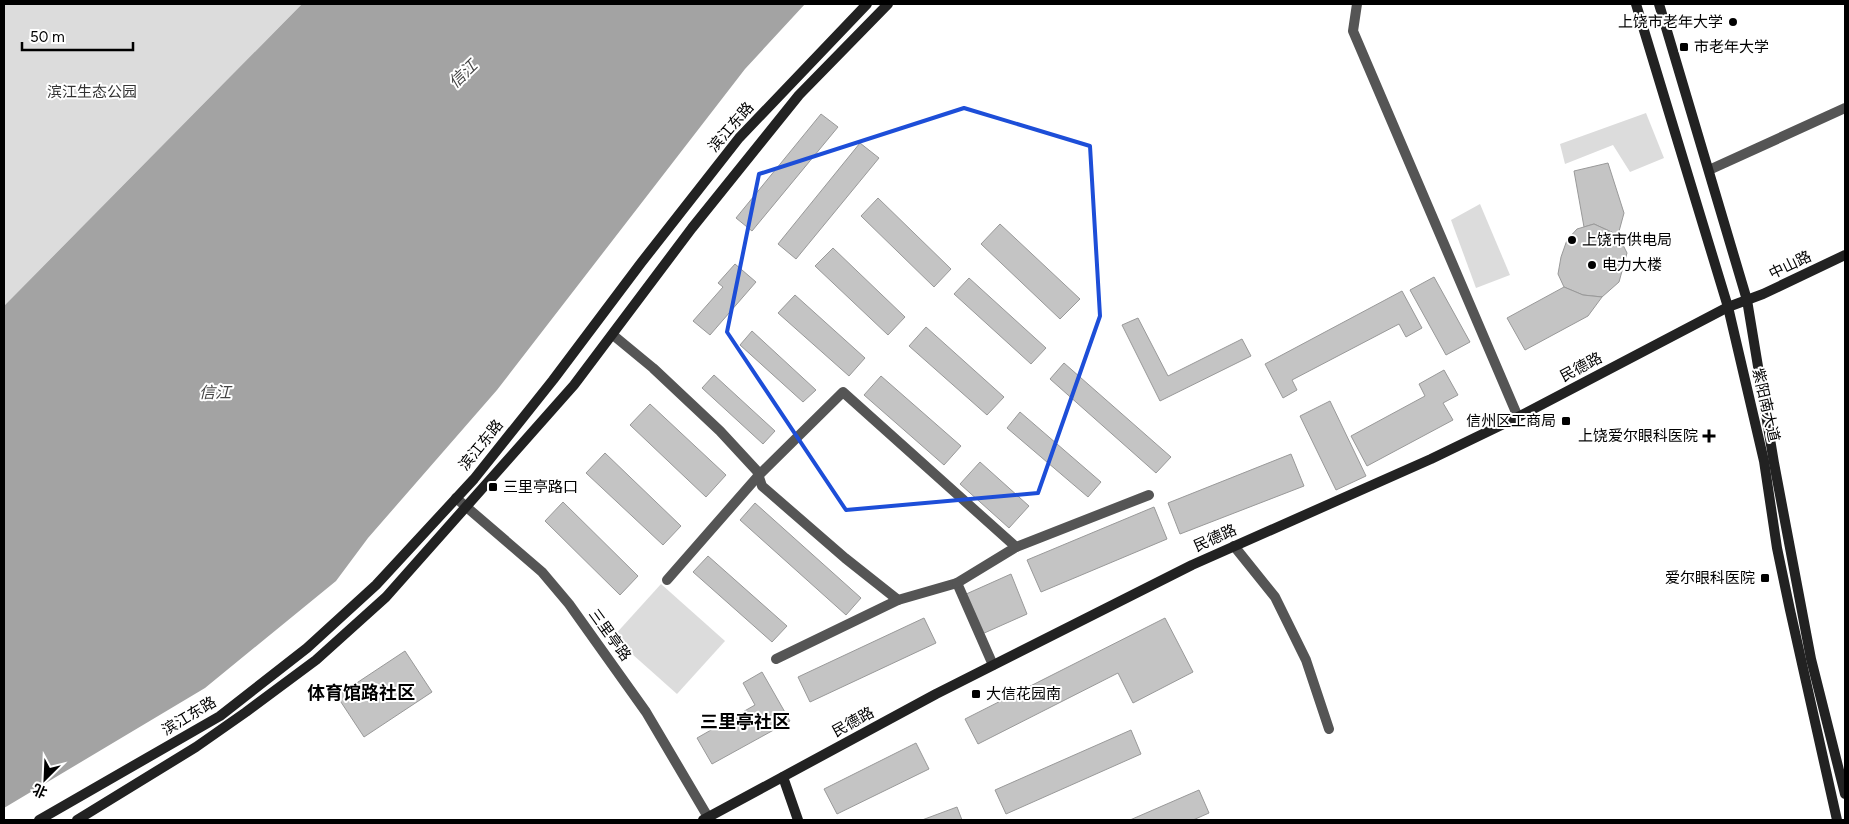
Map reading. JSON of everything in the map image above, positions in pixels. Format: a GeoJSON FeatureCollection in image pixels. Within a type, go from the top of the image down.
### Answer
{"type":"FeatureCollection","features":[{"type":"Feature","properties":{"kind":"main road","name":"滨江东路"},"geometry":{"type":"LineString","coordinates":[[39,820],[220,716],[307,648],[376,585],[474,478],[553,380],[641,263],[739,138],[867,4]]}},
{"type":"Feature","properties":{"kind":"main road","name":"滨江东路"},"geometry":{"type":"LineString","coordinates":[[77,820],[196,747],[316,660],[386,597],[574,386],[692,228],[799,94],[888,4]]}},
{"type":"Feature","properties":{"kind":"main road","name":"紫阳南大道"},"geometry":{"type":"LineString","coordinates":[[1636,4],[1728,307],[1764,461],[1777,548],[1837,820]]}},
{"type":"Feature","properties":{"kind":"main road","name":"紫阳南大道"},"geometry":{"type":"LineString","coordinates":[[1659,4],[1748,300],[1774,463],[1812,659],[1845,794]]}},
{"type":"Feature","properties":{"kind":"main road","name":"中山路"},"geometry":{"type":"LineString","coordinates":[[1748,300],[1845,255]]}},
{"type":"Feature","properties":{"kind":"main road","name":"民德路"},"geometry":{"type":"LineString","coordinates":[[705,819],[936,694],[1192,565],[1431,459],[1518,417],[1728,307],[1748,300]]}},
{"type":"Feature","properties":{"kind":"main road"},"geometry":{"type":"LineString","coordinates":[[783,777],[798,820]]}},
{"type":"Feature","properties":{"kind":"street"},"geometry":{"type":"LineString","coordinates":[[1357,4],[1353,31],[1518,417]]}},
{"type":"Feature","properties":{"kind":"street"},"geometry":{"type":"LineString","coordinates":[[1709,170],[1845,108]]}},
{"type":"Feature","properties":{"kind":"street"},"geometry":{"type":"LineString","coordinates":[[612,335],[653,368],[720,431],[757,471],[762,486],[845,558],[898,600]]}},
{"type":"Feature","properties":{"kind":"street"},"geometry":{"type":"LineString","coordinates":[[667,580],[759,476],[843,392],[1016,547]]}},
{"type":"Feature","properties":{"kind":"street"},"geometry":{"type":"LineString","coordinates":[[776,659],[898,600],[957,584],[1016,547],[1148,495]]}},
{"type":"Feature","properties":{"kind":"street","name":"三里亭路"},"geometry":{"type":"LineString","coordinates":[[456,498],[542,572],[569,604],[646,712],[705,819]]}},
{"type":"Feature","properties":{"kind":"street"},"geometry":{"type":"LineString","coordinates":[[1234,546],[1275,597],[1306,660],[1329,729]]}},
{"type":"Feature","properties":{"kind":"street"},"geometry":{"type":"LineString","coordinates":[[957,584],[993,665]]}},
{"type":"Feature","properties":{"kind":"highlighted area"},"geometry":{"type":"Polygon","coordinates":[[[964,108],[1090,146],[1100,316],[1038,493],[846,510],[727,332],[759,174],[964,108]]]}},
{"type":"Feature","properties":{"kind":"green space","name":"滨江生态公园"},"geometry":{"type":"Polygon","coordinates":[[[4,4],[302,4],[4,306],[4,4]]]}},
{"type":"Feature","properties":{"kind":"green space"},"geometry":{"type":"Polygon","coordinates":[[[1646,113],[1664,158],[1630,172],[1613,145],[1565,164],[1560,144],[1646,113]]]}},
{"type":"Feature","properties":{"kind":"green space"},"geometry":{"type":"Polygon","coordinates":[[[1480,204],[1510,275],[1476,288],[1451,220],[1480,204]]]}},
{"type":"Feature","properties":{"kind":"green space"},"geometry":{"type":"Polygon","coordinates":[[[661,584],[725,641],[677,694],[613,637],[661,584]]]}},
{"type":"Feature","properties":{"kind":"water","name":"信江"},"geometry":{"type":"Polygon","coordinates":[[[302,4],[805,4],[745,69],[497,390],[368,538],[336,581],[205,688],[4,808],[4,306],[302,4]]]}},
{"type":"Feature","properties":{"kind":"building"},"geometry":{"type":"Polygon","coordinates":[[[821,114],[838,127],[752,231],[736,218],[821,114]]]}},
{"type":"Feature","properties":{"kind":"building"},"geometry":{"type":"Polygon","coordinates":[[[860,143],[879,158],[796,259],[778,244],[860,143]]]}},
{"type":"Feature","properties":{"kind":"building"},"geometry":{"type":"Polygon","coordinates":[[[1608,163],[1624,213],[1618,235],[1594,224],[1584,227],[1574,171],[1608,163]]]}},
{"type":"Feature","properties":{"kind":"building"},"geometry":{"type":"Polygon","coordinates":[[[878,198],[951,269],[934,287],[861,216],[878,198]]]}},
{"type":"Feature","properties":{"kind":"building"},"geometry":{"type":"Polygon","coordinates":[[[1000,224],[1080,299],[1060,319],[981,244],[1000,224]]]}},
{"type":"Feature","properties":{"kind":"building","name":"电力大楼"},"geometry":{"type":"Polygon","coordinates":[[[1594,224],[1618,235],[1627,253],[1619,282],[1602,297],[1583,295],[1564,287],[1558,274],[1567,240],[1577,229],[1594,224]]]}},
{"type":"Feature","properties":{"kind":"building"},"geometry":{"type":"Polygon","coordinates":[[[833,248],[905,317],[888,335],[815,266],[833,248]]]}},
{"type":"Feature","properties":{"kind":"building"},"geometry":{"type":"Polygon","coordinates":[[[735,264],[756,282],[710,335],[693,321],[723,287],[718,283],[735,264]]]}},
{"type":"Feature","properties":{"kind":"building"},"geometry":{"type":"Polygon","coordinates":[[[1434,277],[1470,342],[1446,355],[1410,290],[1434,277]]]}},
{"type":"Feature","properties":{"kind":"building"},"geometry":{"type":"Polygon","coordinates":[[[969,278],[1046,348],[1031,364],[954,294],[969,278]]]}},
{"type":"Feature","properties":{"kind":"building"},"geometry":{"type":"Polygon","coordinates":[[[1564,287],[1583,295],[1602,297],[1588,316],[1525,350],[1507,318],[1564,287]]]}},
{"type":"Feature","properties":{"kind":"building"},"geometry":{"type":"Polygon","coordinates":[[[1402,291],[1422,328],[1406,337],[1399,324],[1292,380],[1297,390],[1283,398],[1265,364],[1402,291]]]}},
{"type":"Feature","properties":{"kind":"building"},"geometry":{"type":"Polygon","coordinates":[[[795,295],[865,358],[849,376],[778,313],[795,295]]]}},
{"type":"Feature","properties":{"kind":"building"},"geometry":{"type":"Polygon","coordinates":[[[1138,318],[1168,376],[1242,339],[1251,356],[1160,401],[1122,325],[1138,318]]]}},
{"type":"Feature","properties":{"kind":"building"},"geometry":{"type":"Polygon","coordinates":[[[926,327],[1004,397],[987,415],[909,346],[926,327]]]}},
{"type":"Feature","properties":{"kind":"building"},"geometry":{"type":"Polygon","coordinates":[[[752,331],[816,390],[803,402],[740,345],[752,331]]]}},
{"type":"Feature","properties":{"kind":"building"},"geometry":{"type":"Polygon","coordinates":[[[1064,363],[1171,457],[1156,473],[1050,379],[1064,363]]]}},
{"type":"Feature","properties":{"kind":"building"},"geometry":{"type":"Polygon","coordinates":[[[1444,370],[1458,395],[1443,403],[1453,420],[1367,466],[1351,436],[1425,396],[1419,384],[1444,370]]]}},
{"type":"Feature","properties":{"kind":"building"},"geometry":{"type":"Polygon","coordinates":[[[714,375],[775,431],[763,444],[702,388],[714,375]]]}},
{"type":"Feature","properties":{"kind":"building"},"geometry":{"type":"Polygon","coordinates":[[[881,376],[961,446],[944,465],[864,395],[881,376]]]}},
{"type":"Feature","properties":{"kind":"building"},"geometry":{"type":"Polygon","coordinates":[[[1330,401],[1366,476],[1336,490],[1300,416],[1330,401]]]}},
{"type":"Feature","properties":{"kind":"building"},"geometry":{"type":"Polygon","coordinates":[[[650,404],[726,475],[706,497],[630,425],[650,404]]]}},
{"type":"Feature","properties":{"kind":"building"},"geometry":{"type":"Polygon","coordinates":[[[1020,412],[1101,482],[1088,497],[1007,428],[1020,412]]]}},
{"type":"Feature","properties":{"kind":"building"},"geometry":{"type":"Polygon","coordinates":[[[605,453],[681,526],[663,545],[586,473],[605,453]]]}},
{"type":"Feature","properties":{"kind":"building"},"geometry":{"type":"Polygon","coordinates":[[[1291,454],[1304,486],[1180,534],[1168,503],[1291,454]]]}},
{"type":"Feature","properties":{"kind":"building"},"geometry":{"type":"Polygon","coordinates":[[[980,462],[1029,506],[1009,528],[960,484],[980,462]]]}},
{"type":"Feature","properties":{"kind":"building"},"geometry":{"type":"Polygon","coordinates":[[[563,502],[638,576],[620,595],[545,521],[563,502]]]}},
{"type":"Feature","properties":{"kind":"building"},"geometry":{"type":"Polygon","coordinates":[[[755,503],[861,598],[846,615],[740,520],[755,503]]]}},
{"type":"Feature","properties":{"kind":"building"},"geometry":{"type":"Polygon","coordinates":[[[1154,507],[1167,539],[1041,592],[1027,560],[1154,507]]]}},
{"type":"Feature","properties":{"kind":"building"},"geometry":{"type":"Polygon","coordinates":[[[708,556],[787,626],[772,642],[693,572],[708,556]]]}},
{"type":"Feature","properties":{"kind":"building"},"geometry":{"type":"Polygon","coordinates":[[[1011,574],[1027,614],[982,634],[964,595],[1011,574]]]}},
{"type":"Feature","properties":{"kind":"building"},"geometry":{"type":"Polygon","coordinates":[[[924,618],[936,643],[810,702],[798,677],[924,618]]]}},
{"type":"Feature","properties":{"kind":"building"},"geometry":{"type":"Polygon","coordinates":[[[1165,618],[1193,672],[1133,703],[1118,673],[978,744],[965,719],[1165,618]]]}},
{"type":"Feature","properties":{"kind":"building"},"geometry":{"type":"Polygon","coordinates":[[[405,651],[432,692],[364,737],[337,696],[405,651]]]}},
{"type":"Feature","properties":{"kind":"building"},"geometry":{"type":"Polygon","coordinates":[[[762,672],[790,721],[712,764],[697,738],[755,705],[743,683],[762,672]]]}},
{"type":"Feature","properties":{"kind":"building"},"geometry":{"type":"Polygon","coordinates":[[[1131,730],[1141,754],[1006,814],[995,790],[1131,730]]]}},
{"type":"Feature","properties":{"kind":"building"},"geometry":{"type":"Polygon","coordinates":[[[916,743],[929,769],[837,814],[824,789],[916,743]]]}},
{"type":"Feature","properties":{"kind":"building"},"geometry":{"type":"Polygon","coordinates":[[[1199,790],[1209,813],[1193,820],[1130,820],[1199,790]]]}},
{"type":"Feature","properties":{"kind":"building"},"geometry":{"type":"Polygon","coordinates":[[[957,807],[962,820],[922,820],[957,807]]]}},
{"type":"Feature","properties":{"kind":"place","name":"上饶市老年大学"},"geometry":{"type":"Point","coordinates":[1733,22]}},
{"type":"Feature","properties":{"kind":"place","name":"市老年大学"},"geometry":{"type":"Point","coordinates":[1684,47]}},
{"type":"Feature","properties":{"kind":"place","name":"上饶市供电局"},"geometry":{"type":"Point","coordinates":[1572,240]}},
{"type":"Feature","properties":{"kind":"place","name":"电力大楼"},"geometry":{"type":"Point","coordinates":[1592,265]}},
{"type":"Feature","properties":{"kind":"place","name":"信州区工商局"},"geometry":{"type":"Point","coordinates":[1566,421]}},
{"type":"Feature","properties":{"kind":"place","name":"上饶爱尔眼科医院"},"geometry":{"type":"Point","coordinates":[1709,436]}},
{"type":"Feature","properties":{"kind":"place","name":"三里亭路口"},"geometry":{"type":"Point","coordinates":[493,487]}},
{"type":"Feature","properties":{"kind":"place","name":"爱尔眼科医院"},"geometry":{"type":"Point","coordinates":[1765,578]}},
{"type":"Feature","properties":{"kind":"place","name":"大信花园南"},"geometry":{"type":"Point","coordinates":[976,694]}},
{"type":"Feature","properties":{"kind":"district","name":"体育馆路社区"},"geometry":{"type":"Point","coordinates":[361,693]}},
{"type":"Feature","properties":{"kind":"district","name":"三里亭社区"},"geometry":{"type":"Point","coordinates":[745,722]}}]}
